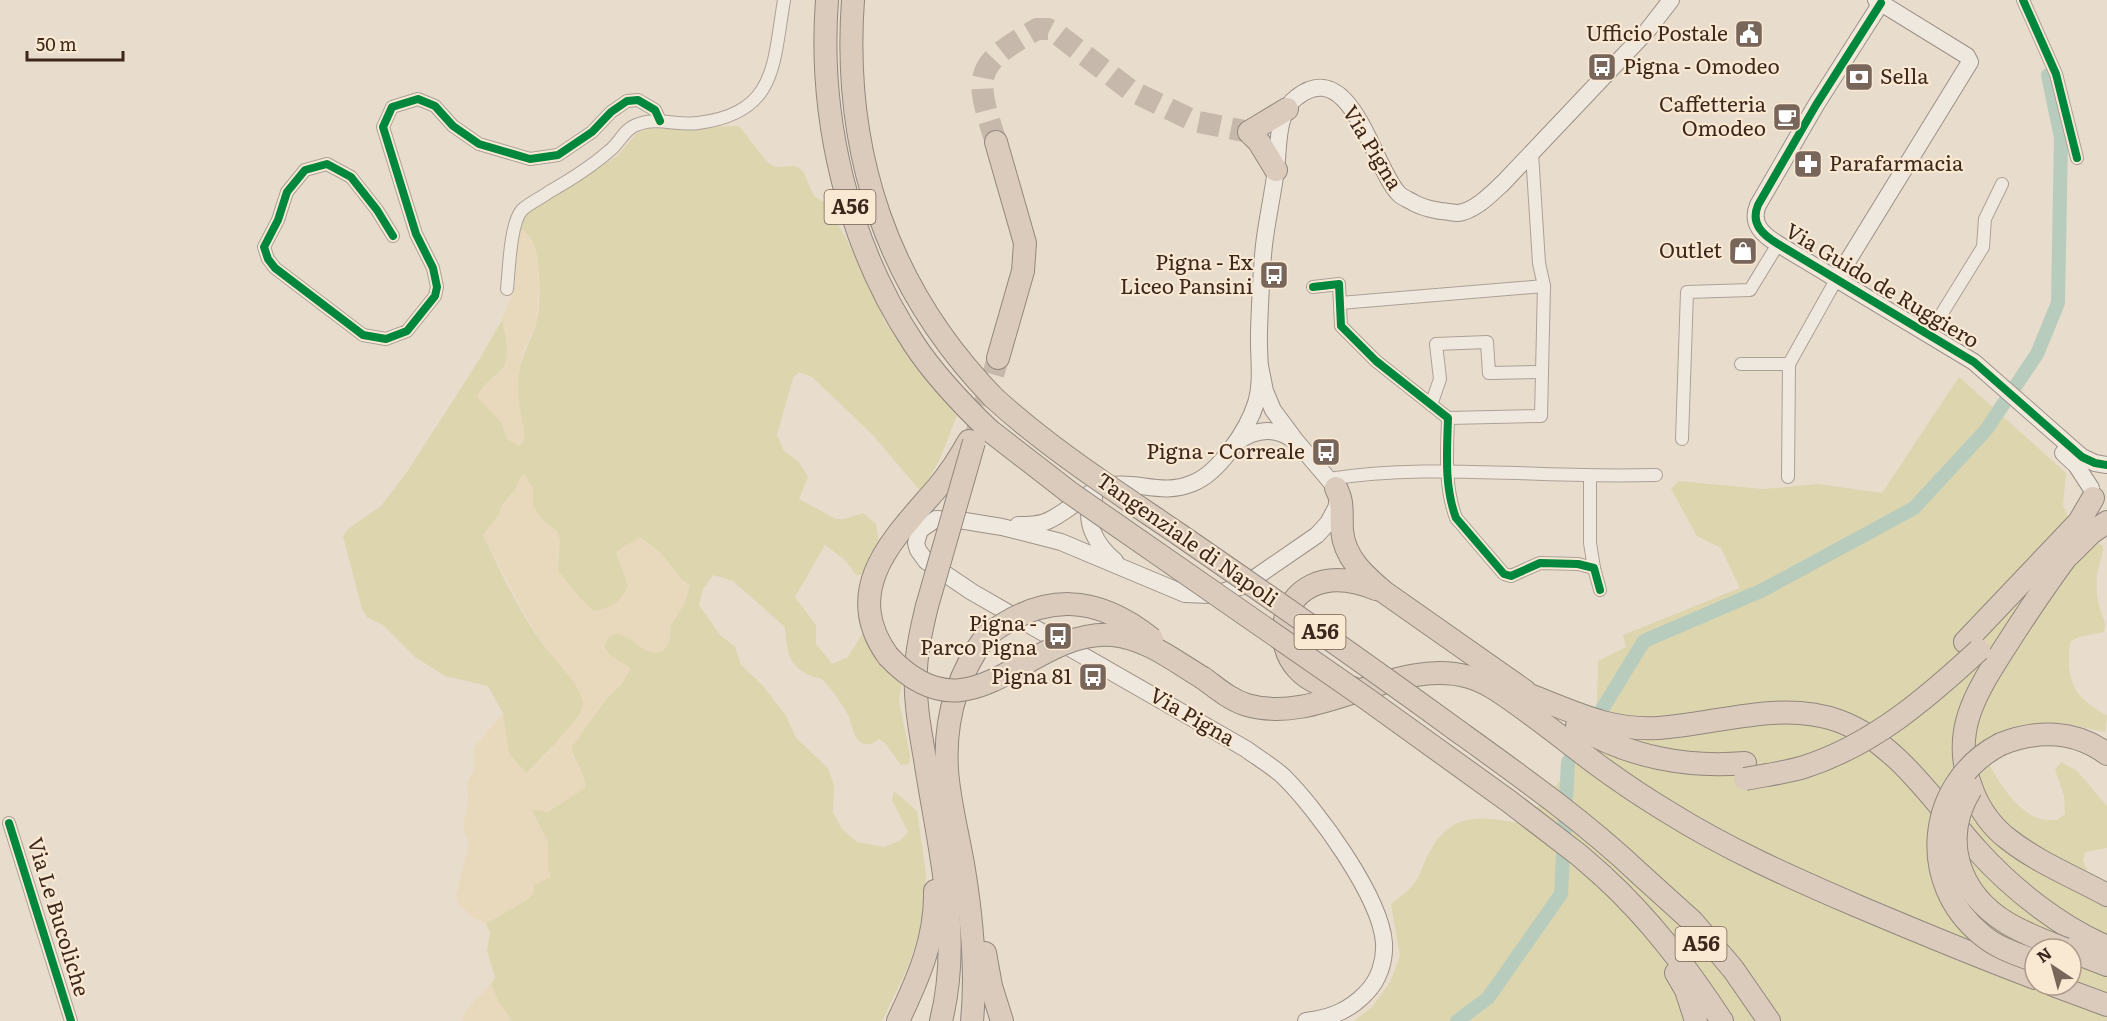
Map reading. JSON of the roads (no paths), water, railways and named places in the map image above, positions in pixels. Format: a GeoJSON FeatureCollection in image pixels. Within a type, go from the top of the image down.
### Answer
{"type":"FeatureCollection","features":[{"type":"Feature","properties":{"kind":"highway","name":"Tangenziale di Napoli"},"geometry":{"type":"LineString","coordinates":[[827,0],[825,34],[830,104],[843,177],[859,237],[884,294],[915,345],[949,389],[977,438],[1069,492],[1510,801],[1579,855],[1637,909],[1670,946],[1722,1021]]}},
{"type":"Feature","properties":{"kind":"highway","name":"Tangenziale di Napoli"},"geometry":{"type":"LineString","coordinates":[[853,0],[851,77],[858,135],[871,189],[888,240],[920,302],[948,345],[994,398],[1063,454],[1323,634],[1515,772],[1593,833],[1641,875],[1695,936],[1752,1021]]}},
{"type":"Feature","properties":{"kind":"highway"},"geometry":{"type":"LineString","coordinates":[[1276,170],[1259,142],[1249,132],[1287,109]]}},
{"type":"Feature","properties":{"kind":"highway"},"geometry":{"type":"LineString","coordinates":[[996,142],[1025,243],[1023,271],[998,358]]}},
{"type":"Feature","properties":{"kind":"highway"},"geometry":{"type":"LineString","coordinates":[[871,189],[879,150]]}},
{"type":"Feature","properties":{"kind":"highway"},"geometry":{"type":"LineString","coordinates":[[977,438],[890,544],[876,567],[869,602],[870,615],[876,637],[888,656],[903,671],[924,683],[945,689],[964,690],[993,682],[1043,653],[1072,640],[1085,636],[1113,635],[1141,642],[1203,678]]}},
{"type":"Feature","properties":{"kind":"highway"},"geometry":{"type":"LineString","coordinates":[[972,1021],[974,977],[938,798],[918,716],[916,676],[921,630],[927,606],[977,438]]}},
{"type":"Feature","properties":{"kind":"highway"},"geometry":{"type":"LineString","coordinates":[[1333,483],[1343,503],[1342,534],[1351,557],[1364,574],[1384,592],[1532,696],[1602,739],[1643,755],[1701,764],[1769,760],[1815,746],[1865,722],[1887,708],[1934,671],[1991,616],[2079,522],[2097,499]]}},
{"type":"Feature","properties":{"kind":"highway"},"geometry":{"type":"LineString","coordinates":[[1553,729],[1616,761],[1673,777],[1745,778],[1778,774],[1831,757],[1905,715],[1930,695],[1979,650],[2091,533],[2107,522]]}},
{"type":"Feature","properties":{"kind":"highway"},"geometry":{"type":"LineString","coordinates":[[2065,559],[1982,682],[1968,714],[1964,760],[1966,775],[1975,798],[1998,831],[2019,847],[2107,895]]}},
{"type":"Feature","properties":{"kind":"highway"},"geometry":{"type":"LineString","coordinates":[[1372,687],[1343,689],[1310,680],[1296,667],[1286,648],[1283,629],[1288,609],[1293,601],[1314,584],[1343,579],[1359,582],[1384,592]]}},
{"type":"Feature","properties":{"kind":"highway"},"geometry":{"type":"LineString","coordinates":[[941,1021],[948,986],[951,864],[938,798],[947,770],[950,719],[955,698],[968,663],[987,636],[1002,624],[1030,610],[1057,605],[1087,606],[1101,609],[1124,619],[1203,678],[1235,700],[1247,705],[1270,708],[1298,706],[1421,674],[1457,674],[1484,682],[1553,729],[1633,789],[1737,852],[1960,950],[2023,974]]}},
{"type":"Feature","properties":{"kind":"highway"},"geometry":{"type":"LineString","coordinates":[[1532,696],[1602,723],[1619,726],[1658,728],[1752,715],[1786,713],[1820,716],[1839,721],[1870,739],[1902,765],[1978,851],[2013,885],[2060,920],[2107,947]]}},
{"type":"Feature","properties":{"kind":"highway"},"geometry":{"type":"LineString","coordinates":[[2023,956],[1993,943],[1972,927],[1954,904],[1941,869],[1939,834],[1943,811],[1965,771],[1974,762],[2004,751],[2029,735],[2053,734],[2084,741],[2107,754]]}},
{"type":"Feature","properties":{"kind":"highway"},"geometry":{"type":"LineString","coordinates":[[2004,751],[2059,749],[2079,755],[2107,772]]}},
{"type":"Feature","properties":{"kind":"highway"},"geometry":{"type":"LineString","coordinates":[[2004,751],[1994,765],[1978,780],[1961,806],[1955,837],[1960,867],[1969,887],[1996,916],[2036,937]]}},
{"type":"Feature","properties":{"kind":"highway"},"geometry":{"type":"LineString","coordinates":[[898,1021],[923,967],[932,934],[935,902],[951,864]]}},
{"type":"Feature","properties":{"kind":"highway"},"geometry":{"type":"LineString","coordinates":[[951,864],[976,908],[991,986],[1002,1021]]}},
{"type":"Feature","properties":{"kind":"highway"},"geometry":{"type":"LineString","coordinates":[[1641,875],[1693,922],[1733,969],[1769,1021]]}},
{"type":"Feature","properties":{"kind":"highway"},"geometry":{"type":"LineString","coordinates":[[1603,876],[1679,977],[1686,990],[1696,1021]]}},
{"type":"Feature","properties":{"kind":"highway"},"geometry":{"type":"LineString","coordinates":[[2083,956],[2107,966]]}},
{"type":"Feature","properties":{"kind":"highway"},"geometry":{"type":"LineString","coordinates":[[2083,980],[2107,990]]}},
{"type":"Feature","properties":{"kind":"highway"},"geometry":{"type":"LineString","coordinates":[[2083,996],[2107,1005]]}},
{"type":"Feature","properties":{"kind":"main road","name":"Via Pigna"},"geometry":{"type":"LineString","coordinates":[[1002,526],[1043,523],[1103,488],[1120,485],[1167,488],[1193,483],[1212,472],[1247,424],[1257,401],[1264,245],[1280,132],[1287,109],[1294,98],[1308,89],[1323,87],[1337,95],[1353,108],[1381,167],[1399,195],[1425,209],[1459,213],[1478,204],[1503,183],[1647,31],[1671,0]]}},
{"type":"Feature","properties":{"kind":"main road","name":"Via Guido de Ruggiero"},"geometry":{"type":"LineString","coordinates":[[1879,2],[1816,105],[1756,210],[1755,217],[1759,230],[1836,280],[1974,362],[2082,457],[2107,465]]}},
{"type":"Feature","properties":{"kind":"main road"},"geometry":{"type":"LineString","coordinates":[[1836,280],[1970,62],[1967,56],[1879,2]]}},
{"type":"Feature","properties":{"kind":"main road","name":"Via Guido de Ruggiero"},"geometry":{"type":"LineString","coordinates":[[1958,354],[1968,369],[2076,465],[2097,499]]}},
{"type":"Feature","properties":{"kind":"main road","name":"Via Pigna"},"geometry":{"type":"LineString","coordinates":[[1260,366],[1269,400],[1281,421],[1333,483],[1336,508],[1323,530],[1269,570],[1243,586],[1211,595],[1185,594],[1061,542],[1002,526],[944,518],[936,519],[920,530],[917,536],[918,550],[927,561],[972,592],[1246,749],[1283,776],[1313,812],[1355,872],[1371,902],[1384,942],[1382,967],[1370,990],[1348,1008],[1335,1015],[1306,1021]]}},
{"type":"Feature","properties":{"kind":"main road","name":"Via Pigna"},"geometry":{"type":"LineString","coordinates":[[1231,447],[1249,434],[1258,431],[1283,433],[1296,441]]}},
{"type":"Feature","properties":{"kind":"main road"},"geometry":{"type":"LineString","coordinates":[[2097,499],[2096,474],[2107,465]]}},
{"type":"Feature","properties":{"kind":"main road","name":"Via Pigna"},"geometry":{"type":"LineString","coordinates":[[1103,488],[1092,502],[1088,519],[1096,539],[1105,552],[1130,571]]}},
{"type":"Feature","properties":{"kind":"street"},"geometry":{"type":"LineString","coordinates":[[507,289],[513,232],[521,210],[576,176],[612,149],[624,133],[639,124],[660,121],[696,124],[741,111],[751,104],[761,92],[772,71],[784,0]]}},
{"type":"Feature","properties":{"kind":"street"},"geometry":{"type":"LineString","coordinates":[[2024,0],[2056,74],[2077,158]]}},
{"type":"Feature","properties":{"kind":"street"},"geometry":{"type":"LineString","coordinates":[[393,236],[378,210],[351,177],[327,164],[305,170],[287,192],[278,220],[264,247],[268,259],[275,268],[363,335],[386,339],[407,331],[435,297],[437,286],[433,268],[416,234],[383,127],[392,107],[418,99],[435,106],[453,126],[479,144],[530,159],[558,154],[592,132],[611,112],[627,101],[638,100],[655,110],[660,121]]}},
{"type":"Feature","properties":{"kind":"street"},"geometry":{"type":"LineString","coordinates":[[1313,287],[1339,284],[1341,326],[1376,361],[1448,418],[1541,416],[1545,286],[1539,263],[1532,153]]}},
{"type":"Feature","properties":{"kind":"street"},"geometry":{"type":"LineString","coordinates":[[1928,336],[1983,247],[1984,219],[2002,184]]}},
{"type":"Feature","properties":{"kind":"street"},"geometry":{"type":"LineString","coordinates":[[1682,439],[1687,292],[1750,290],[1778,244]]}},
{"type":"Feature","properties":{"kind":"street"},"geometry":{"type":"LineString","coordinates":[[1788,477],[1789,364],[1836,280]]}},
{"type":"Feature","properties":{"kind":"street"},"geometry":{"type":"LineString","coordinates":[[1340,303],[1545,286]]}},
{"type":"Feature","properties":{"kind":"street"},"geometry":{"type":"LineString","coordinates":[[1431,405],[1440,379],[1436,344],[1487,342],[1489,373],[1542,372]]}},
{"type":"Feature","properties":{"kind":"street"},"geometry":{"type":"LineString","coordinates":[[1741,364],[1789,364]]}},
{"type":"Feature","properties":{"kind":"street"},"geometry":{"type":"LineString","coordinates":[[1448,418],[1447,471],[1456,518],[1504,574],[1512,576],[1540,563],[1578,564],[1594,568]]}},
{"type":"Feature","properties":{"kind":"street"},"geometry":{"type":"LineString","coordinates":[[1333,483],[1349,476],[1447,471],[1656,476]]}},
{"type":"Feature","properties":{"kind":"street"},"geometry":{"type":"LineString","coordinates":[[1590,476],[1590,543],[1600,590]]}},
{"type":"Feature","properties":{"kind":"street","name":"Via Le Bucoliche"},"geometry":{"type":"LineString","coordinates":[[9,823],[71,1021]]}},
{"type":"Feature","properties":{"kind":"waterway"},"geometry":{"type":"LineString","coordinates":[[1593,724],[1644,641],[1763,590],[1914,508],[1986,430],[2037,354],[2058,303],[2061,138],[2048,75]]}},
{"type":"Feature","properties":{"kind":"waterway"},"geometry":{"type":"LineString","coordinates":[[1457,1021],[1488,998],[1561,894],[1568,762],[1579,745]]}},
{"type":"Feature","properties":{"kind":"tunnel"},"geometry":{"type":"LineString","coordinates":[[996,142],[984,101],[982,86],[984,74],[1000,52],[1037,29],[1048,29],[1056,33],[1130,90],[1194,121],[1249,132]]}},
{"type":"Feature","properties":{"kind":"tunnel"},"geometry":{"type":"LineString","coordinates":[[975,438],[998,358]]}},
{"type":"Feature","properties":{"kind":"place","name":"Ufficio Postale"},"geometry":{"type":"Point","coordinates":[1749,34]}},
{"type":"Feature","properties":{"kind":"place","name":"Pigna - Omodeo"},"geometry":{"type":"Point","coordinates":[1602,67]}},
{"type":"Feature","properties":{"kind":"place","name":"Sella"},"geometry":{"type":"Point","coordinates":[1859,77]}},
{"type":"Feature","properties":{"kind":"place","name":"Caffetteria Omodeo"},"geometry":{"type":"Point","coordinates":[1787,117]}},
{"type":"Feature","properties":{"kind":"place","name":"Parafarmacia"},"geometry":{"type":"Point","coordinates":[1808,164]}},
{"type":"Feature","properties":{"kind":"place","name":"Outlet"},"geometry":{"type":"Point","coordinates":[1743,251]}},
{"type":"Feature","properties":{"kind":"place","name":"Pigna - Ex Liceo Pansini"},"geometry":{"type":"Point","coordinates":[1274,275]}},
{"type":"Feature","properties":{"kind":"place","name":"Pigna - Correale"},"geometry":{"type":"Point","coordinates":[1326,452]}},
{"type":"Feature","properties":{"kind":"place","name":"Pigna - Parco Pigna"},"geometry":{"type":"Point","coordinates":[1058,636]}},
{"type":"Feature","properties":{"kind":"place","name":"Pigna 81"},"geometry":{"type":"Point","coordinates":[1093,677]}}]}
